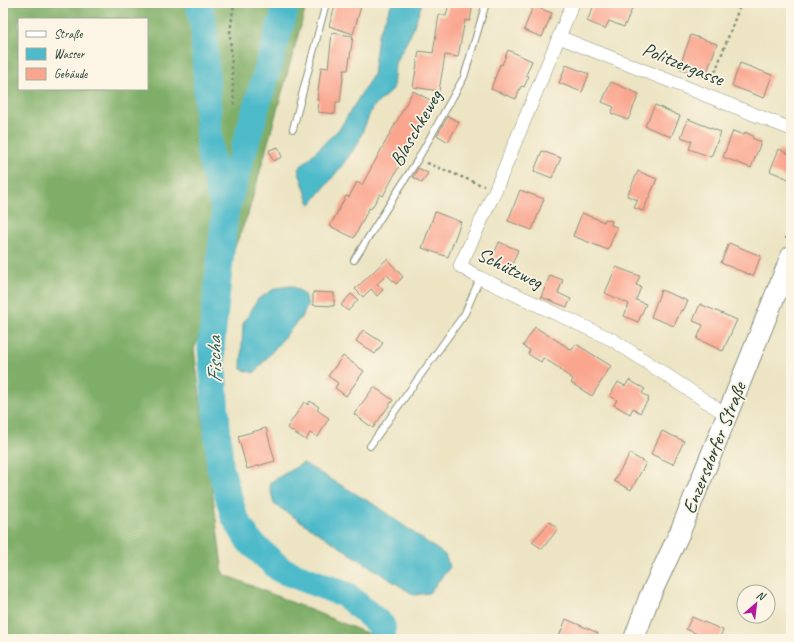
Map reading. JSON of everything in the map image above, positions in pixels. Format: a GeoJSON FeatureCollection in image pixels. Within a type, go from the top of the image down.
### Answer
{"type":"FeatureCollection","features":[{"type":"Feature","properties":{"kind":"main road","name":"Enzersdorfer Straße"},"geometry":{"type":"LineString","coordinates":[[634,639],[650,598],[680,532],[791,256]]}},
{"type":"Feature","properties":{"kind":"street","name":"Schützweg"},"geometry":{"type":"LineString","coordinates":[[573,3],[495,191],[460,266],[480,278],[613,340],[727,415]]}},
{"type":"Feature","properties":{"kind":"street","name":"Politzergasse"},"geometry":{"type":"LineString","coordinates":[[559,37],[791,129]]}},
{"type":"Feature","properties":{"kind":"lane"},"geometry":{"type":"LineString","coordinates":[[293,129],[326,3]]}},
{"type":"Feature","properties":{"kind":"lane","name":"Blaschkeweg"},"geometry":{"type":"LineString","coordinates":[[354,260],[418,159],[464,77],[486,3]]}},
{"type":"Feature","properties":{"kind":"lane"},"geometry":{"type":"LineString","coordinates":[[370,446],[465,313],[480,278]]}},
{"type":"Feature","properties":{"kind":"path"},"geometry":{"type":"LineString","coordinates":[[234,3],[230,33],[234,105]]}},
{"type":"Feature","properties":{"kind":"path"},"geometry":{"type":"LineString","coordinates":[[706,95],[742,3]]}},
{"type":"Feature","properties":{"kind":"path"},"geometry":{"type":"LineString","coordinates":[[418,159],[495,191]]}},
{"type":"Feature","properties":{"kind":"green space"},"geometry":{"type":"Polygon","coordinates":[[[3,3],[307,3],[248,214],[194,349],[223,574],[381,639],[3,639],[3,3]]]}},
{"type":"Feature","properties":{"kind":"water"},"geometry":{"type":"Polygon","coordinates":[[[392,3],[422,3],[411,34],[395,63],[393,89],[372,108],[358,143],[341,167],[310,205],[298,169],[340,128],[373,75],[378,35],[392,3]]]}},
{"type":"Feature","properties":{"kind":"water"},"geometry":{"type":"Polygon","coordinates":[[[292,286],[303,293],[308,304],[303,315],[254,373],[241,369],[243,324],[258,299],[276,288],[292,286]]]}},
{"type":"Feature","properties":{"kind":"water"},"geometry":{"type":"Polygon","coordinates":[[[303,463],[373,504],[445,555],[450,567],[429,593],[414,595],[274,504],[269,483],[303,463]]]}},
{"type":"Feature","properties":{"kind":"building"},"geometry":{"type":"Polygon","coordinates":[[[336,3],[362,3],[353,34],[329,26],[336,3]]]}},
{"type":"Feature","properties":{"kind":"building"},"geometry":{"type":"Polygon","coordinates":[[[449,3],[473,3],[470,21],[465,20],[458,57],[445,55],[439,91],[413,87],[419,51],[433,53],[439,15],[446,16],[449,3]]]}},
{"type":"Feature","properties":{"kind":"building"},"geometry":{"type":"Polygon","coordinates":[[[595,3],[618,3],[632,9],[624,27],[609,21],[605,29],[587,21],[595,3]]]}},
{"type":"Feature","properties":{"kind":"building"},"geometry":{"type":"Polygon","coordinates":[[[533,6],[552,13],[542,37],[524,30],[533,6]]]}},
{"type":"Feature","properties":{"kind":"building"},"geometry":{"type":"Polygon","coordinates":[[[332,33],[353,36],[348,70],[344,70],[340,102],[336,102],[335,114],[318,112],[319,100],[317,100],[321,67],[328,68],[332,33]]]}},
{"type":"Feature","properties":{"kind":"building"},"geometry":{"type":"Polygon","coordinates":[[[691,35],[717,44],[705,78],[679,68],[691,35]]]}},
{"type":"Feature","properties":{"kind":"building"},"geometry":{"type":"Polygon","coordinates":[[[508,50],[532,61],[526,75],[529,76],[524,87],[521,86],[516,99],[491,89],[500,64],[502,65],[508,50]]]}},
{"type":"Feature","properties":{"kind":"building"},"geometry":{"type":"Polygon","coordinates":[[[740,63],[772,75],[764,98],[732,86],[740,63]]]}},
{"type":"Feature","properties":{"kind":"building"},"geometry":{"type":"Polygon","coordinates":[[[566,65],[589,74],[582,92],[559,83],[566,65]]]}},
{"type":"Feature","properties":{"kind":"building"},"geometry":{"type":"Polygon","coordinates":[[[611,82],[639,94],[628,120],[611,113],[614,107],[602,102],[611,82]]]}},
{"type":"Feature","properties":{"kind":"building"},"geometry":{"type":"Polygon","coordinates":[[[413,91],[434,102],[383,196],[380,194],[371,209],[369,208],[354,238],[330,226],[346,196],[349,197],[357,182],[362,185],[413,91]]]}},
{"type":"Feature","properties":{"kind":"building"},"geometry":{"type":"Polygon","coordinates":[[[655,105],[680,116],[671,137],[645,126],[655,105]]]}},
{"type":"Feature","properties":{"kind":"building"},"geometry":{"type":"Polygon","coordinates":[[[448,116],[459,122],[448,142],[437,135],[448,116]]]}},
{"type":"Feature","properties":{"kind":"building"},"geometry":{"type":"Polygon","coordinates":[[[688,119],[721,132],[711,157],[689,149],[692,141],[681,137],[688,119]]]}},
{"type":"Feature","properties":{"kind":"building"},"geometry":{"type":"Polygon","coordinates":[[[733,131],[744,135],[745,132],[753,136],[752,138],[761,142],[751,168],[723,157],[733,131]]]}},
{"type":"Feature","properties":{"kind":"building"},"geometry":{"type":"Polygon","coordinates":[[[278,147],[282,157],[273,161],[269,150],[278,147]]]}},
{"type":"Feature","properties":{"kind":"building"},"geometry":{"type":"Polygon","coordinates":[[[779,149],[791,155],[791,180],[770,171],[779,149]]]}},
{"type":"Feature","properties":{"kind":"building"},"geometry":{"type":"Polygon","coordinates":[[[542,151],[561,158],[552,178],[534,171],[542,151]]]}},
{"type":"Feature","properties":{"kind":"building"},"geometry":{"type":"Polygon","coordinates":[[[418,168],[428,173],[422,183],[413,177],[418,168]]]}},
{"type":"Feature","properties":{"kind":"building"},"geometry":{"type":"Polygon","coordinates":[[[638,171],[657,179],[643,211],[634,208],[638,200],[627,196],[638,171]]]}},
{"type":"Feature","properties":{"kind":"building"},"geometry":{"type":"Polygon","coordinates":[[[520,190],[544,199],[532,230],[508,221],[520,190]]]}},
{"type":"Feature","properties":{"kind":"building"},"geometry":{"type":"Polygon","coordinates":[[[435,212],[461,222],[448,257],[422,248],[435,212]]]}},
{"type":"Feature","properties":{"kind":"building"},"geometry":{"type":"Polygon","coordinates":[[[582,213],[604,222],[605,219],[612,221],[611,225],[617,227],[608,250],[573,236],[582,213]]]}},
{"type":"Feature","properties":{"kind":"building"},"geometry":{"type":"Polygon","coordinates":[[[499,242],[518,250],[509,272],[490,264],[499,242]]]}},
{"type":"Feature","properties":{"kind":"building"},"geometry":{"type":"Polygon","coordinates":[[[729,243],[761,256],[753,276],[721,263],[729,243]]]}},
{"type":"Feature","properties":{"kind":"building"},"geometry":{"type":"Polygon","coordinates":[[[387,259],[403,277],[396,284],[387,275],[377,284],[383,290],[377,296],[371,289],[363,297],[355,289],[387,259]]]}},
{"type":"Feature","properties":{"kind":"building"},"geometry":{"type":"Polygon","coordinates":[[[616,267],[640,276],[636,285],[641,287],[636,300],[646,304],[638,322],[624,316],[629,304],[605,293],[616,267]]]}},
{"type":"Feature","properties":{"kind":"building"},"geometry":{"type":"Polygon","coordinates":[[[550,275],[563,280],[558,293],[571,299],[567,307],[541,297],[550,275]]]}},
{"type":"Feature","properties":{"kind":"building"},"geometry":{"type":"Polygon","coordinates":[[[661,290],[688,301],[683,311],[681,310],[674,326],[651,317],[661,290]]]}},
{"type":"Feature","properties":{"kind":"building"},"geometry":{"type":"Polygon","coordinates":[[[313,292],[334,293],[334,306],[313,305],[313,292]]]}},
{"type":"Feature","properties":{"kind":"building"},"geometry":{"type":"Polygon","coordinates":[[[351,294],[358,300],[348,311],[341,305],[351,294]]]}},
{"type":"Feature","properties":{"kind":"building"},"geometry":{"type":"Polygon","coordinates":[[[700,304],[737,320],[723,351],[697,339],[703,325],[693,321],[700,304]]]}},
{"type":"Feature","properties":{"kind":"building"},"geometry":{"type":"Polygon","coordinates":[[[535,327],[572,350],[576,344],[611,366],[592,396],[571,383],[573,379],[560,370],[561,369],[543,358],[541,362],[528,354],[530,350],[523,346],[535,327]]]}},
{"type":"Feature","properties":{"kind":"building"},"geometry":{"type":"Polygon","coordinates":[[[363,330],[383,343],[375,354],[356,341],[363,330]]]}},
{"type":"Feature","properties":{"kind":"building"},"geometry":{"type":"Polygon","coordinates":[[[343,356],[364,371],[346,396],[335,388],[338,383],[328,376],[343,356]]]}},
{"type":"Feature","properties":{"kind":"building"},"geometry":{"type":"Polygon","coordinates":[[[629,380],[645,389],[642,393],[649,398],[640,413],[633,408],[630,414],[614,405],[617,400],[610,396],[618,382],[625,386],[629,380]]]}},
{"type":"Feature","properties":{"kind":"building"},"geometry":{"type":"Polygon","coordinates":[[[374,387],[393,400],[373,428],[354,414],[374,387]]]}},
{"type":"Feature","properties":{"kind":"building"},"geometry":{"type":"Polygon","coordinates":[[[310,401],[319,407],[317,410],[329,418],[318,437],[310,433],[306,440],[287,428],[304,402],[308,405],[310,401]]]}},
{"type":"Feature","properties":{"kind":"building"},"geometry":{"type":"Polygon","coordinates":[[[266,428],[275,461],[247,469],[238,436],[266,428]]]}},
{"type":"Feature","properties":{"kind":"building"},"geometry":{"type":"Polygon","coordinates":[[[662,431],[684,441],[673,464],[651,454],[662,431]]]}},
{"type":"Feature","properties":{"kind":"building"},"geometry":{"type":"Polygon","coordinates":[[[630,454],[646,463],[631,490],[614,481],[630,454]]]}},
{"type":"Feature","properties":{"kind":"building"},"geometry":{"type":"Polygon","coordinates":[[[550,522],[558,529],[542,549],[532,542],[550,522]]]}},
{"type":"Feature","properties":{"kind":"building"},"geometry":{"type":"Polygon","coordinates":[[[692,617],[723,630],[719,639],[709,639],[686,629],[692,617]]]}},
{"type":"Feature","properties":{"kind":"building"},"geometry":{"type":"Polygon","coordinates":[[[566,619],[598,633],[596,639],[558,639],[566,619]]]}},
{"type":"Feature","properties":{"kind":"waterway","name":"Fischa"},"geometry":{"type":"LineString","coordinates":[[199,3],[204,30],[210,155],[225,213],[211,347],[220,466],[234,516],[249,541],[281,570],[346,595],[382,626],[383,639]]}},
{"type":"Feature","properties":{"kind":"waterway"},"geometry":{"type":"LineString","coordinates":[[225,213],[287,3]]}}]}
